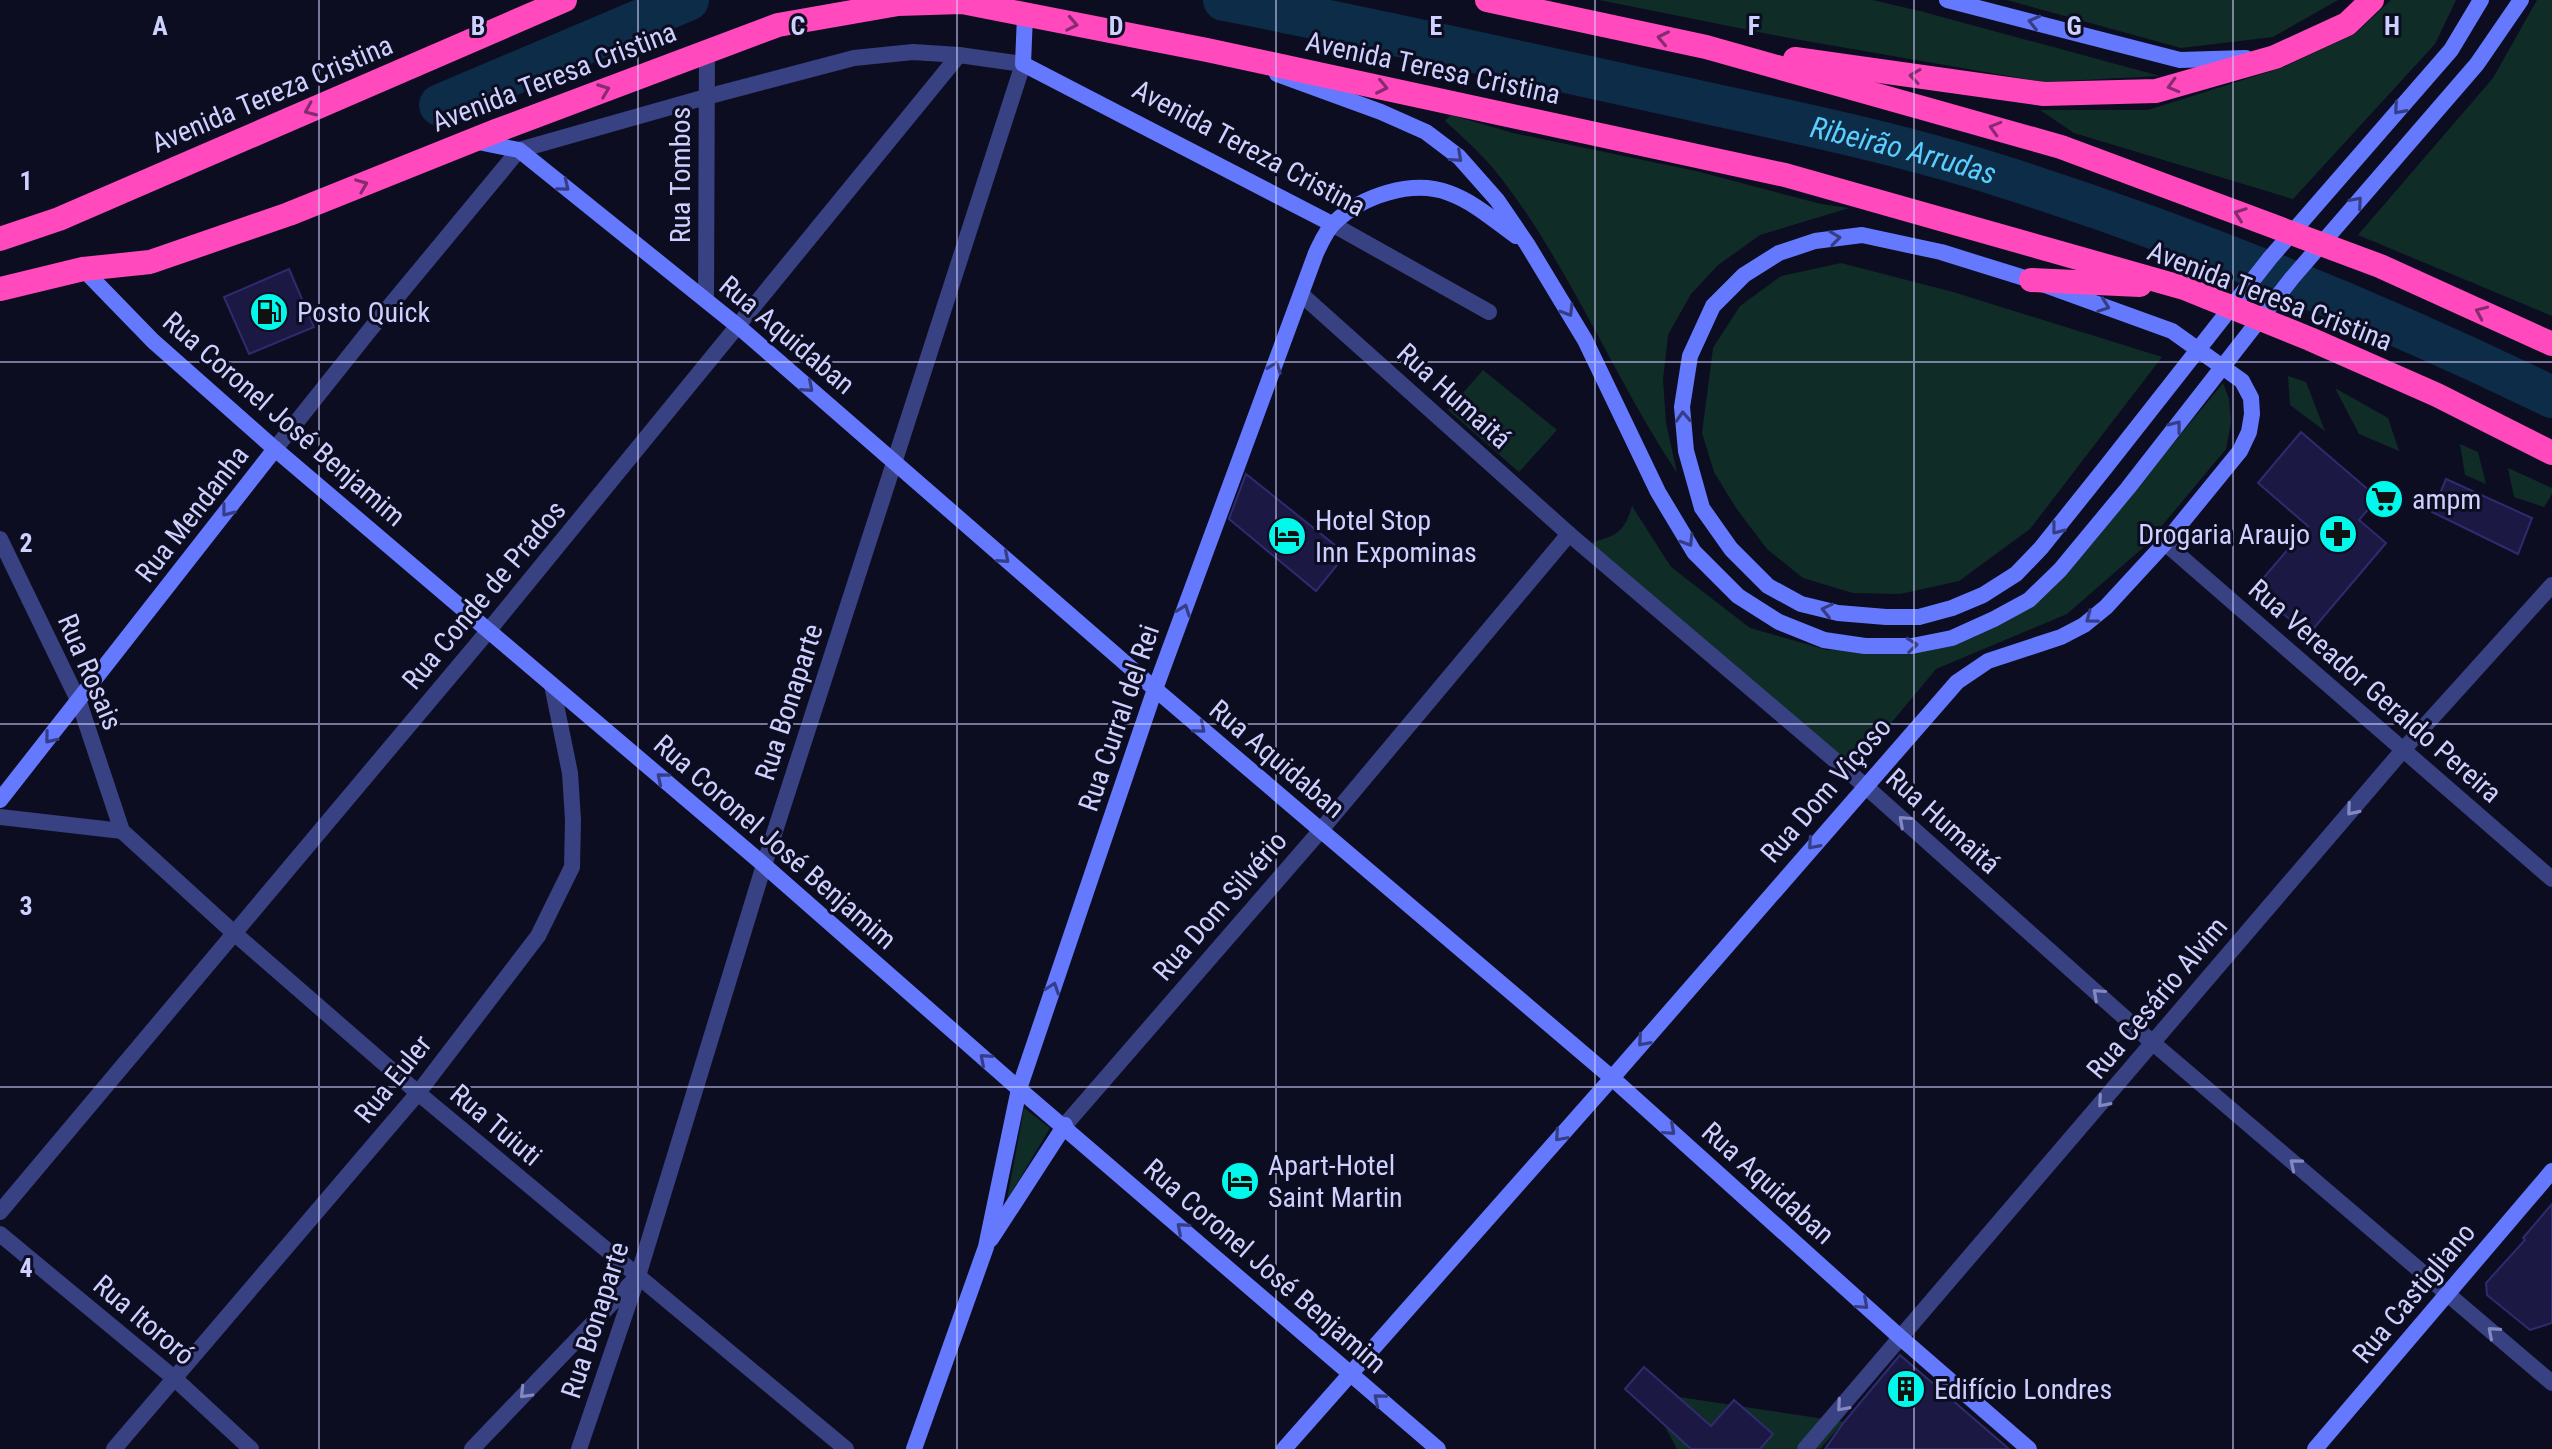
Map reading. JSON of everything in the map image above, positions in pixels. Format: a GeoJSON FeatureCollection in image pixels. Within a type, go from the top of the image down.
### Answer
{"type":"FeatureCollection","features":[{"type":"Feature","properties":{"kind":"highway","name":"Avenida Tereza Cristina"},"geometry":{"type":"LineString","coordinates":[[0,239],[59,219],[565,0]]}},
{"type":"Feature","properties":{"kind":"highway"},"geometry":{"type":"LineString","coordinates":[[1487,0],[1706,47],[2061,147],[2380,266],[2552,344]]}},
{"type":"Feature","properties":{"kind":"highway"},"geometry":{"type":"LineString","coordinates":[[1706,47],[2044,94],[2156,91],[2275,57],[2347,24],[2372,0]]}},
{"type":"Feature","properties":{"kind":"highway","name":"Avenida Teresa Cristina"},"geometry":{"type":"LineString","coordinates":[[83,269],[150,262],[289,214],[471,141],[778,25],[898,4],[962,2],[1207,50],[1785,175],[2184,288],[2437,395],[2552,453]]}},
{"type":"Feature","properties":{"kind":"highway"},"geometry":{"type":"LineString","coordinates":[[0,289],[83,269]]}},
{"type":"Feature","properties":{"kind":"highway"},"geometry":{"type":"LineString","coordinates":[[2031,280],[2184,288]]}},
{"type":"Feature","properties":{"kind":"street"},"geometry":{"type":"LineString","coordinates":[[1947,0],[2180,60],[2275,57]]}},
{"type":"Feature","properties":{"kind":"street","name":"Rua Dom Viçoso"},"geometry":{"type":"LineString","coordinates":[[1284,1449],[1957,682],[1988,661],[2061,637],[2084,625],[2106,607],[2165,543],[2240,451],[2249,432],[2251,398],[2242,381],[2172,331],[2031,280],[1941,252],[1862,235],[1815,241],[1779,253],[1744,275],[1713,306],[1690,356],[1682,407],[1686,451],[1702,508],[1731,549],[1768,586],[1801,604],[1838,613],[1919,617],[1952,608],[1983,595],[2016,574],[2041,548],[2105,468],[2270,258],[2451,50],[2481,0]]}},
{"type":"Feature","properties":{"kind":"street"},"geometry":{"type":"LineString","coordinates":[[1207,50],[1381,112],[1426,132],[1459,157],[1497,200],[1585,340],[1658,492],[1694,552],[1738,596],[1779,622],[1824,640],[1865,646],[1912,646],[1952,638],[1994,619],[2029,600],[2060,570],[2292,278],[2477,64],[2521,0]]}},
{"type":"Feature","properties":{"kind":"street"},"geometry":{"type":"LineString","coordinates":[[519,150],[854,58],[913,52],[1023,64],[1025,15]]}},
{"type":"Feature","properties":{"kind":"street","name":"Rua Tombos"},"geometry":{"type":"LineString","coordinates":[[706,300],[707,50]]}},
{"type":"Feature","properties":{"kind":"street","name":"Rua Conde de Prados"},"geometry":{"type":"LineString","coordinates":[[0,1212],[489,630],[959,55]]}},
{"type":"Feature","properties":{"kind":"street","name":"Avenida Tereza Cristina"},"geometry":{"type":"LineString","coordinates":[[1023,64],[1332,224],[1489,312]]}},
{"type":"Feature","properties":{"kind":"street","name":"Rua Bonaparte"},"geometry":{"type":"LineString","coordinates":[[579,1449],[638,1276],[764,865],[1023,64]]}},
{"type":"Feature","properties":{"kind":"street","name":"Rua Aquidaban"},"geometry":{"type":"LineString","coordinates":[[471,141],[519,150],[739,327],[1155,689],[1612,1078],[2029,1449]]}},
{"type":"Feature","properties":{"kind":"street","name":"Rua Mendanha"},"geometry":{"type":"LineString","coordinates":[[0,800],[369,331],[519,150]]}},
{"type":"Feature","properties":{"kind":"street","name":"Rua Curral del Rei"},"geometry":{"type":"LineString","coordinates":[[914,1449],[986,1247],[1019,1089],[1155,689],[1316,253],[1332,224],[1358,203],[1413,188],[1447,192],[1479,209],[1527,244]]}},
{"type":"Feature","properties":{"kind":"street","name":"Rua Coronel José Benjamim"},"geometry":{"type":"LineString","coordinates":[[83,269],[153,341],[275,449],[764,865],[1438,1449]]}},
{"type":"Feature","properties":{"kind":"street","name":"Rua Humaitá"},"geometry":{"type":"LineString","coordinates":[[1302,295],[1569,534],[1864,785],[2153,1043],[2552,1383]]}},
{"type":"Feature","properties":{"kind":"street","name":"Rua Dom Silvério"},"geometry":{"type":"LineString","coordinates":[[986,1247],[1065,1125],[1321,830],[1569,534]]}},
{"type":"Feature","properties":{"kind":"street","name":"Rua Rosais"},"geometry":{"type":"LineString","coordinates":[[0,539],[79,702],[122,831]]}},
{"type":"Feature","properties":{"kind":"street","name":"Rua Vereador Geraldo Pereira"},"geometry":{"type":"LineString","coordinates":[[2165,543],[2552,879]]}},
{"type":"Feature","properties":{"kind":"street","name":"Rua Cesário Alvim"},"geometry":{"type":"LineString","coordinates":[[1805,1449],[2403,750],[2552,585]]}},
{"type":"Feature","properties":{"kind":"street","name":"Rua Euler"},"geometry":{"type":"LineString","coordinates":[[114,1449],[418,1093],[538,936],[572,867],[570,773],[552,685]]}},
{"type":"Feature","properties":{"kind":"street"},"geometry":{"type":"LineString","coordinates":[[0,817],[122,831]]}},
{"type":"Feature","properties":{"kind":"street","name":"Rua Tuiuti"},"geometry":{"type":"LineString","coordinates":[[122,831],[418,1093],[846,1449]]}},
{"type":"Feature","properties":{"kind":"street","name":"Rua Castigliano"},"geometry":{"type":"LineString","coordinates":[[2315,1449],[2552,1171]]}},
{"type":"Feature","properties":{"kind":"street","name":"Rua Itororó"},"geometry":{"type":"LineString","coordinates":[[0,1234],[174,1378],[251,1449]]}},
{"type":"Feature","properties":{"kind":"street"},"geometry":{"type":"LineString","coordinates":[[472,1449],[638,1276]]}},
{"type":"Feature","properties":{"kind":"green space"},"geometry":{"type":"Polygon","coordinates":[[[1599,0],[1872,0],[2160,76],[2043,82],[1789,38],[1599,0]]]}},
{"type":"Feature","properties":{"kind":"green space"},"geometry":{"type":"Polygon","coordinates":[[[2007,0],[2338,0],[2273,37],[2181,48],[2007,0]]]}},
{"type":"Feature","properties":{"kind":"green space"},"geometry":{"type":"Polygon","coordinates":[[[2391,0],[2456,0],[2435,44],[2293,199],[2074,133],[2040,110],[2148,110],[2284,67],[2355,34],[2391,0]]]}},
{"type":"Feature","properties":{"kind":"green space"},"geometry":{"type":"Polygon","coordinates":[[[2537,0],[2552,0],[2552,316],[2358,235],[2493,78],[2537,0]]]}},
{"type":"Feature","properties":{"kind":"green space"},"geometry":{"type":"Polygon","coordinates":[[[1451,115],[1513,133],[1696,171],[1821,204],[1849,208],[1760,235],[1718,265],[1691,294],[1668,335],[1663,380],[1666,423],[1677,473],[1549,249],[1495,170],[1445,121],[1451,115]]]}},
{"type":"Feature","properties":{"kind":"green space"},"geometry":{"type":"Polygon","coordinates":[[[1841,263],[1953,292],[2162,357],[2030,529],[1959,581],[1900,594],[1853,593],[1803,578],[1767,549],[1714,472],[1702,433],[1713,348],[1740,306],[1781,276],[1841,263]]]}},
{"type":"Feature","properties":{"kind":"green space"},"geometry":{"type":"Polygon","coordinates":[[[1483,370],[1557,430],[1519,472],[1448,410],[1483,370]]]}},
{"type":"Feature","properties":{"kind":"green space"},"geometry":{"type":"Polygon","coordinates":[[[2288,376],[2306,382],[2325,431],[2290,405],[2288,376]]]}},
{"type":"Feature","properties":{"kind":"green space"},"geometry":{"type":"Polygon","coordinates":[[[2223,383],[2229,399],[2231,422],[2226,449],[2145,546],[2067,614],[1936,669],[1853,769],[1591,543],[1618,532],[1632,506],[1671,567],[1750,628],[1827,650],[1925,647],[2009,611],[2133,492],[2223,383]]]}},
{"type":"Feature","properties":{"kind":"green space"},"geometry":{"type":"Polygon","coordinates":[[[2335,388],[2388,418],[2399,451],[2359,434],[2335,388]]]}},
{"type":"Feature","properties":{"kind":"green space"},"geometry":{"type":"Polygon","coordinates":[[[2460,444],[2478,452],[2486,484],[2465,475],[2460,444]]]}},
{"type":"Feature","properties":{"kind":"green space"},"geometry":{"type":"Polygon","coordinates":[[[2508,468],[2552,488],[2544,507],[2514,497],[2508,468]]]}},
{"type":"Feature","properties":{"kind":"green space"},"geometry":{"type":"Polygon","coordinates":[[[1024,1108],[1050,1128],[1007,1200],[1024,1108]]]}},
{"type":"Feature","properties":{"kind":"green space"},"geometry":{"type":"Polygon","coordinates":[[[1646,1392],[1844,1422],[1820,1449],[1677,1449],[1646,1392]]]}},
{"type":"Feature","properties":{"kind":"building","name":"Posto Quick"},"geometry":{"type":"Polygon","coordinates":[[[289,269],[314,327],[249,354],[224,297],[289,269]]]}},
{"type":"Feature","properties":{"kind":"building","name":"Drogaria Araujo"},"geometry":{"type":"Polygon","coordinates":[[[2301,432],[2378,498],[2359,520],[2386,543],[2308,635],[2254,589],[2308,526],[2258,483],[2301,432]]]}},
{"type":"Feature","properties":{"kind":"building","name":"Hotel Stop Inn Expominas"},"geometry":{"type":"Polygon","coordinates":[[[1246,474],[1346,554],[1316,591],[1229,519],[1246,474]]]}},
{"type":"Feature","properties":{"kind":"building"},"geometry":{"type":"Polygon","coordinates":[[[2446,479],[2532,518],[2518,554],[2432,512],[2446,479]]]}},
{"type":"Feature","properties":{"kind":"building"},"geometry":{"type":"Polygon","coordinates":[[[2552,1204],[2552,1323],[2530,1330],[2487,1295],[2486,1283],[2552,1204]]]}},
{"type":"Feature","properties":{"kind":"building","name":"Edifício Londres"},"geometry":{"type":"Polygon","coordinates":[[[1900,1355],[2009,1449],[1825,1449],[1900,1355]]]}},
{"type":"Feature","properties":{"kind":"building"},"geometry":{"type":"Polygon","coordinates":[[[1644,1367],[1711,1426],[1734,1400],[1773,1434],[1760,1449],[1691,1449],[1625,1389],[1644,1367]]]}},
{"type":"Feature","properties":{"kind":"waterway","name":"Ribeirão Arrudas"},"geometry":{"type":"LineString","coordinates":[[440,105],[688,0]]}},
{"type":"Feature","properties":{"kind":"waterway","name":"Ribeirão Arrudas"},"geometry":{"type":"LineString","coordinates":[[1224,0],[1798,123],[1961,164],[2072,199],[2281,277],[2552,397]]}},
{"type":"Feature","properties":{"kind":"place","name":"Posto Quick"},"geometry":{"type":"Point","coordinates":[269,312]}},
{"type":"Feature","properties":{"kind":"place","name":"ampm"},"geometry":{"type":"Point","coordinates":[2384,499]}},
{"type":"Feature","properties":{"kind":"place","name":"Drogaria Araujo"},"geometry":{"type":"Point","coordinates":[2338,534]}},
{"type":"Feature","properties":{"kind":"place","name":"Hotel Stop Inn Expominas"},"geometry":{"type":"Point","coordinates":[1287,536]}},
{"type":"Feature","properties":{"kind":"place","name":"Apart-Hotel Saint Martin"},"geometry":{"type":"Point","coordinates":[1240,1181]}},
{"type":"Feature","properties":{"kind":"place","name":"Edifício Londres"},"geometry":{"type":"Point","coordinates":[1906,1389]}}]}
